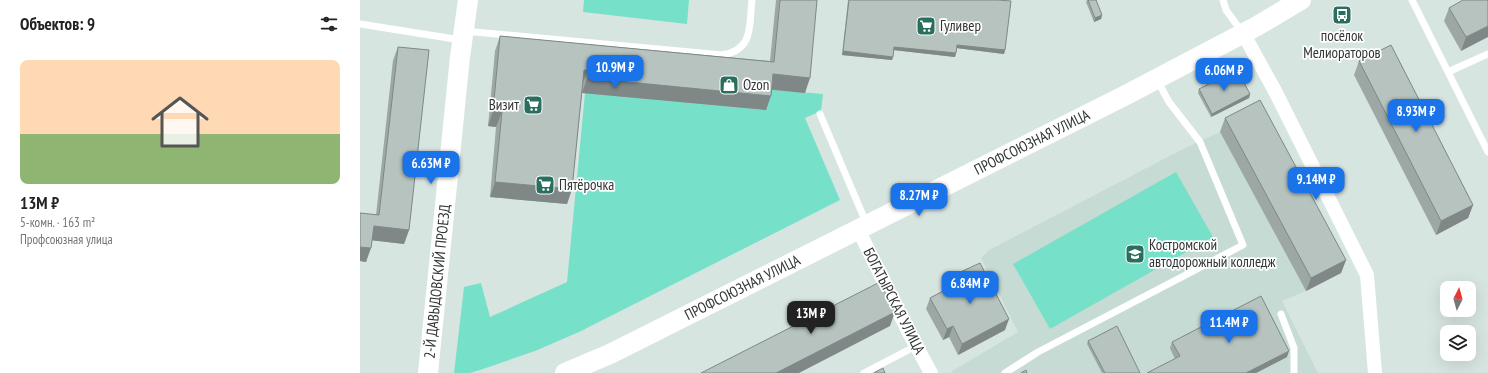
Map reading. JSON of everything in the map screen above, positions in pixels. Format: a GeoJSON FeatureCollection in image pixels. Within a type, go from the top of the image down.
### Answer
{"type":"FeatureCollection","features":[{"type":"Feature","properties":{"kind":"main road","name":"2-Й ДАВЫДОВСКИЙ ПРОЕЗД"},"geometry":{"type":"LineString","coordinates":[[428,373],[468,0]]}},
{"type":"Feature","properties":{"kind":"main road","name":"ПРОФСОЮЗНАЯ УЛИЦА"},"geometry":{"type":"LineString","coordinates":[[565,373],[610,354],[1157,79],[1301,0]]}},
{"type":"Feature","properties":{"kind":"street"},"geometry":{"type":"LineString","coordinates":[[1243,33],[1275,91],[1367,275],[1375,373]]}},
{"type":"Feature","properties":{"kind":"street","name":"БОГАТЫРСКАЯ УЛИЦА"},"geometry":{"type":"LineString","coordinates":[[862,227],[916,346],[931,373]]}},
{"type":"Feature","properties":{"kind":"lane"},"geometry":{"type":"LineString","coordinates":[[360,24],[463,36],[722,55],[732,53],[745,43],[748,36],[752,0]]}},
{"type":"Feature","properties":{"kind":"lane"},"geometry":{"type":"LineString","coordinates":[[1223,0],[1226,10],[1243,33]]}},
{"type":"Feature","properties":{"kind":"lane"},"geometry":{"type":"LineString","coordinates":[[1412,0],[1488,152]]}},
{"type":"Feature","properties":{"kind":"lane"},"geometry":{"type":"LineString","coordinates":[[1448,72],[1488,54]]}},
{"type":"Feature","properties":{"kind":"lane"},"geometry":{"type":"LineString","coordinates":[[1005,373],[1038,352],[1243,245],[1200,142],[1169,102],[1157,79]]}},
{"type":"Feature","properties":{"kind":"lane"},"geometry":{"type":"LineString","coordinates":[[820,114],[862,227]]}},
{"type":"Feature","properties":{"kind":"lane"},"geometry":{"type":"LineString","coordinates":[[1281,314],[1294,348],[1294,373]]}},
{"type":"Feature","properties":{"kind":"lane"},"geometry":{"type":"LineString","coordinates":[[864,373],[916,346]]}},
{"type":"Feature","properties":{"kind":"shaded area","name":"Костромской автодорожный колледж"},"geometry":{"type":"Polygon","coordinates":[[[1220,132],[1306,291],[1282,301],[1318,373],[953,373],[952,371],[1018,332],[981,258],[989,250],[1185,148],[1220,132]]]}},
{"type":"Feature","properties":{"kind":"green space"},"geometry":{"type":"Polygon","coordinates":[[[584,0],[689,0],[687,24],[583,12],[584,0]]]}},
{"type":"Feature","properties":{"kind":"green space"},"geometry":{"type":"Polygon","coordinates":[[[768,89],[823,94],[821,111],[805,118],[840,200],[579,332],[535,351],[480,370],[470,373],[454,373],[464,287],[481,283],[490,317],[567,282],[585,93],[766,110],[768,89]]]}},
{"type":"Feature","properties":{"kind":"green space"},"geometry":{"type":"Polygon","coordinates":[[[1176,172],[1213,237],[1050,329],[1013,264],[1176,172]]]}},
{"type":"Feature","properties":{"kind":"building"},"geometry":{"type":"Polygon","coordinates":[[[780,0],[817,0],[810,78],[773,74],[771,96],[587,78],[588,70],[584,70],[572,189],[495,182],[502,112],[493,111],[500,36],[774,62],[780,0]]]}},
{"type":"Feature","properties":{"kind":"building","name":"Гуливер"},"geometry":{"type":"Polygon","coordinates":[[[849,0],[1011,1],[1005,50],[957,45],[956,53],[894,47],[893,57],[843,51],[849,0]]]}},
{"type":"Feature","properties":{"kind":"building"},"geometry":{"type":"Polygon","coordinates":[[[1088,0],[1096,0],[1102,15],[1095,18],[1088,0]]]}},
{"type":"Feature","properties":{"kind":"building"},"geometry":{"type":"Polygon","coordinates":[[[1463,0],[1488,0],[1488,26],[1466,37],[1449,8],[1463,0]]]}},
{"type":"Feature","properties":{"kind":"building"},"geometry":{"type":"Polygon","coordinates":[[[1391,45],[1473,205],[1441,221],[1359,61],[1391,45]]]}},
{"type":"Feature","properties":{"kind":"building"},"geometry":{"type":"Polygon","coordinates":[[[398,47],[429,50],[409,230],[374,226],[371,248],[360,247],[360,213],[379,215],[398,47]]]}},
{"type":"Feature","properties":{"kind":"building"},"geometry":{"type":"Polygon","coordinates":[[[1237,70],[1250,94],[1212,114],[1199,89],[1237,70]]]}},
{"type":"Feature","properties":{"kind":"building"},"geometry":{"type":"Polygon","coordinates":[[[1260,100],[1346,260],[1311,278],[1225,118],[1260,100]]]}},
{"type":"Feature","properties":{"kind":"building"},"geometry":{"type":"Polygon","coordinates":[[[980,263],[1009,319],[962,344],[953,326],[947,329],[930,298],[958,283],[954,275],[980,263]]]}},
{"type":"Feature","properties":{"kind":"building"},"geometry":{"type":"Polygon","coordinates":[[[880,282],[895,312],[776,373],[701,373],[880,282]]]}},
{"type":"Feature","properties":{"kind":"building"},"geometry":{"type":"Polygon","coordinates":[[[1261,296],[1289,351],[1246,373],[1147,373],[1180,356],[1172,342],[1261,296]]]}},
{"type":"Feature","properties":{"kind":"building"},"geometry":{"type":"Polygon","coordinates":[[[1117,326],[1140,373],[1105,373],[1088,341],[1117,326]]]}},
{"type":"Feature","properties":{"kind":"building"},"geometry":{"type":"Polygon","coordinates":[[[883,368],[885,373],[874,373],[883,368]]]}},
{"type":"Feature","properties":{"kind":"place","name":"посёлок Мелиораторов"},"geometry":{"type":"Point","coordinates":[1342,15]}},
{"type":"Feature","properties":{"kind":"place","name":"Гуливер"},"geometry":{"type":"Point","coordinates":[926,26]}},
{"type":"Feature","properties":{"kind":"place","name":"Ozon"},"geometry":{"type":"Point","coordinates":[729,85]}},
{"type":"Feature","properties":{"kind":"place","name":"Визит"},"geometry":{"type":"Point","coordinates":[533,105]}},
{"type":"Feature","properties":{"kind":"place","name":"Пятёрочка"},"geometry":{"type":"Point","coordinates":[545,185]}},
{"type":"Feature","properties":{"kind":"place","name":"Костромской автодорожный колледж"},"geometry":{"type":"Point","coordinates":[1135,254]}}]}
